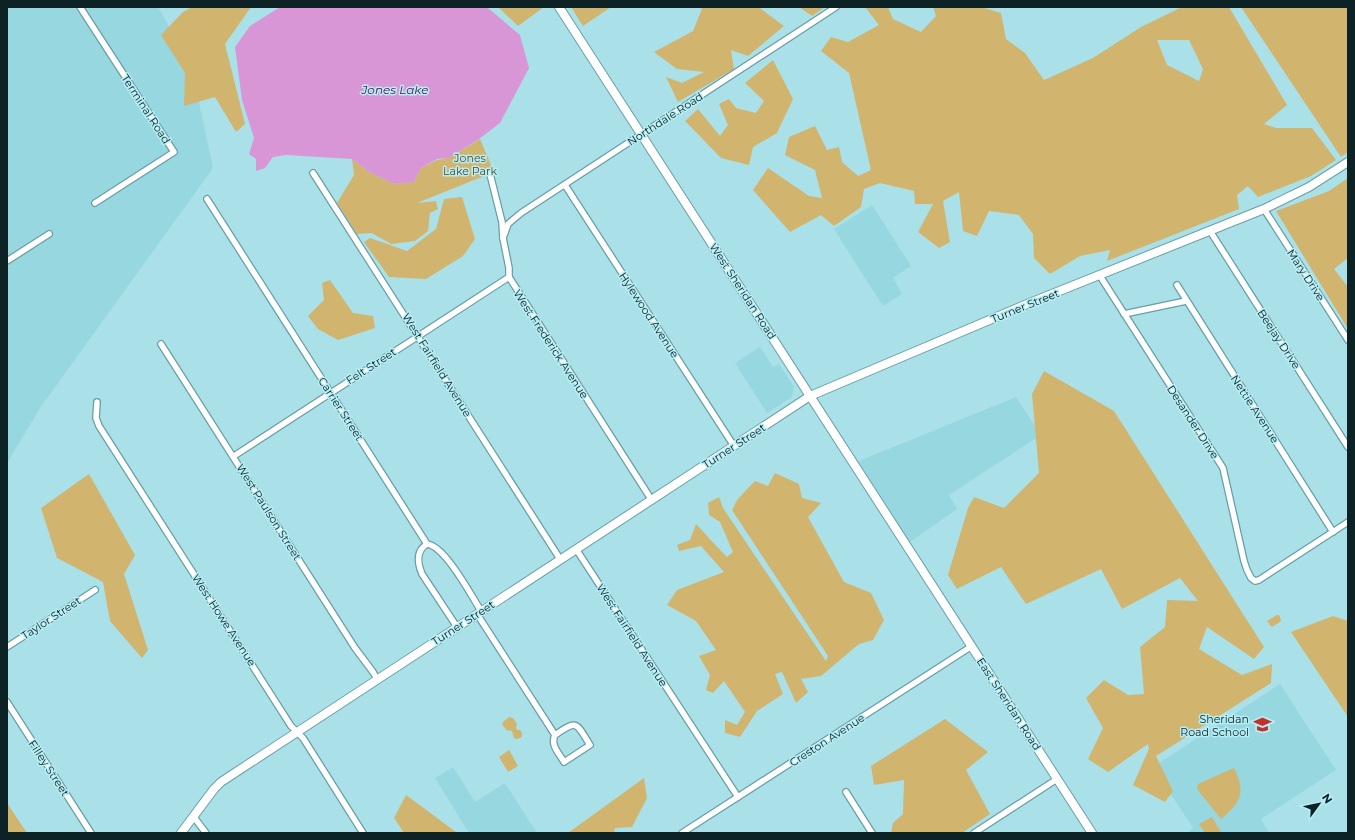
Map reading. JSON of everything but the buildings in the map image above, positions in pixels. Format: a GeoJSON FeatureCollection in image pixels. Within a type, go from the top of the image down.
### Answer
{"type":"FeatureCollection","features":[{"type":"Feature","properties":{"kind":"street","name":"Terminal Road"},"geometry":{"type":"LineString","coordinates":[[80,7],[174,152],[95,203]]}},
{"type":"Feature","properties":{"kind":"street","name":"West Sheridan Road"},"geometry":{"type":"LineString","coordinates":[[559,7],[926,575]]}},
{"type":"Feature","properties":{"kind":"street","name":"Northdale Road"},"geometry":{"type":"LineString","coordinates":[[503,238],[508,224],[514,218],[836,7]]}},
{"type":"Feature","properties":{"kind":"street","name":"Turner Street"},"geometry":{"type":"LineString","coordinates":[[181,833],[221,782],[810,396],[1016,309],[1264,209],[1309,187],[1348,162]]}},
{"type":"Feature","properties":{"kind":"street","name":"West Fairfield Avenue"},"geometry":{"type":"LineString","coordinates":[[313,173],[560,559]]}},
{"type":"Feature","properties":{"kind":"street","name":"West Frederick Avenue"},"geometry":{"type":"LineString","coordinates":[[490,174],[502,222],[509,277],[651,499]]}},
{"type":"Feature","properties":{"kind":"street","name":"Hylewood Avenue"},"geometry":{"type":"LineString","coordinates":[[565,185],[734,446]]}},
{"type":"Feature","properties":{"kind":"street","name":"Carrier Street"},"geometry":{"type":"LineString","coordinates":[[207,199],[427,544],[431,544],[448,558],[479,613],[555,734]]}},
{"type":"Feature","properties":{"kind":"street","name":"Mary Drive"},"geometry":{"type":"LineString","coordinates":[[1264,209],[1348,340]]}},
{"type":"Feature","properties":{"kind":"street","name":"Beejay Drive"},"geometry":{"type":"LineString","coordinates":[[1210,231],[1348,447]]}},
{"type":"Feature","properties":{"kind":"street"},"geometry":{"type":"LineString","coordinates":[[7,261],[49,234]]}},
{"type":"Feature","properties":{"kind":"street","name":"Desander Drive"},"geometry":{"type":"LineString","coordinates":[[1100,276],[1223,468],[1244,561],[1249,574],[1255,581],[1259,580],[1333,532]]}},
{"type":"Feature","properties":{"kind":"street","name":"Felt Street"},"geometry":{"type":"LineString","coordinates":[[234,456],[509,277]]}},
{"type":"Feature","properties":{"kind":"street","name":"Nettie Avenue"},"geometry":{"type":"LineString","coordinates":[[1177,285],[1333,532]]}},
{"type":"Feature","properties":{"kind":"street"},"geometry":{"type":"LineString","coordinates":[[1124,314],[1186,301]]}},
{"type":"Feature","properties":{"kind":"street","name":"West Paulson Street"},"geometry":{"type":"LineString","coordinates":[[161,344],[234,456],[355,648],[377,679]]}},
{"type":"Feature","properties":{"kind":"street","name":"West Howe Avenue"},"geometry":{"type":"LineString","coordinates":[[97,402],[96,418],[100,426],[291,726],[303,738],[363,833]]}},
{"type":"Feature","properties":{"kind":"street"},"geometry":{"type":"LineString","coordinates":[[1333,532],[1348,522]]}},
{"type":"Feature","properties":{"kind":"street"},"geometry":{"type":"LineString","coordinates":[[427,544],[419,552],[419,566],[422,574],[457,627]]}},
{"type":"Feature","properties":{"kind":"street","name":"West Fairfield Avenue"},"geometry":{"type":"LineString","coordinates":[[576,549],[738,797]]}},
{"type":"Feature","properties":{"kind":"street","name":"East Sheridan Road"},"geometry":{"type":"LineString","coordinates":[[926,575],[1092,833]]}},
{"type":"Feature","properties":{"kind":"street","name":"Taylor Street"},"geometry":{"type":"LineString","coordinates":[[7,646],[95,590]]}},
{"type":"Feature","properties":{"kind":"street","name":"Creston Avenue"},"geometry":{"type":"LineString","coordinates":[[682,833],[972,646]]}},
{"type":"Feature","properties":{"kind":"street","name":"Filley Street"},"geometry":{"type":"LineString","coordinates":[[7,702],[91,833]]}},
{"type":"Feature","properties":{"kind":"street"},"geometry":{"type":"LineString","coordinates":[[568,726],[576,726],[579,728],[590,745],[564,762],[553,745],[552,740],[555,734],[568,726]]}},
{"type":"Feature","properties":{"kind":"street"},"geometry":{"type":"LineString","coordinates":[[974,833],[1057,779]]}},
{"type":"Feature","properties":{"kind":"street"},"geometry":{"type":"LineString","coordinates":[[846,792],[872,833]]}},
{"type":"Feature","properties":{"kind":"street"},"geometry":{"type":"LineString","coordinates":[[193,816],[206,833]]}},
{"type":"Feature","properties":{"kind":"shaded area"},"geometry":{"type":"Polygon","coordinates":[[[7,7],[158,7],[191,65],[213,168],[40,408],[7,463],[7,7]]]}},
{"type":"Feature","properties":{"kind":"shaded area"},"geometry":{"type":"Polygon","coordinates":[[[872,205],[911,266],[893,278],[902,294],[883,306],[834,229],[872,205]]]}},
{"type":"Feature","properties":{"kind":"shaded area"},"geometry":{"type":"Polygon","coordinates":[[[760,347],[773,367],[779,364],[794,387],[792,397],[767,413],[735,363],[760,347]]]}},
{"type":"Feature","properties":{"kind":"shaded area"},"geometry":{"type":"Polygon","coordinates":[[[1016,397],[1041,435],[949,495],[957,509],[910,542],[859,462],[1016,397]]]}},
{"type":"Feature","properties":{"kind":"shaded area","name":"Sheridan Road School"},"geometry":{"type":"Polygon","coordinates":[[[1280,684],[1336,770],[1261,819],[1269,833],[1187,833],[1193,828],[1153,767],[1280,684]]]}},
{"type":"Feature","properties":{"kind":"shaded area"},"geometry":{"type":"Polygon","coordinates":[[[453,767],[475,802],[505,783],[537,833],[469,833],[435,778],[453,767]]]}},
{"type":"Feature","properties":{"kind":"green space"},"geometry":{"type":"Polygon","coordinates":[[[192,7],[251,7],[225,44],[245,124],[236,132],[215,97],[184,106],[185,73],[161,35],[183,12],[192,7]]]}},
{"type":"Feature","properties":{"kind":"green space"},"geometry":{"type":"Polygon","coordinates":[[[498,7],[544,7],[518,26],[498,7]]]}},
{"type":"Feature","properties":{"kind":"green space"},"geometry":{"type":"Polygon","coordinates":[[[571,7],[611,7],[583,26],[571,7]]]}},
{"type":"Feature","properties":{"kind":"green space"},"geometry":{"type":"Polygon","coordinates":[[[700,7],[760,7],[784,26],[748,56],[731,50],[734,69],[678,102],[666,77],[682,83],[704,72],[677,69],[654,52],[693,31],[702,9],[700,7]]]}},
{"type":"Feature","properties":{"kind":"green space"},"geometry":{"type":"Polygon","coordinates":[[[799,7],[825,7],[812,16],[799,7]]]}},
{"type":"Feature","properties":{"kind":"green space"},"geometry":{"type":"Polygon","coordinates":[[[865,7],[888,7],[893,19],[921,32],[936,16],[933,7],[981,7],[1001,13],[1006,39],[1025,53],[1044,80],[1093,58],[1141,27],[1182,7],[1229,7],[1287,105],[1264,124],[1276,128],[1312,128],[1336,160],[1311,176],[1258,197],[1248,186],[1237,195],[1239,209],[1107,261],[1110,250],[1080,256],[1050,274],[1034,258],[1033,234],[1019,215],[989,211],[977,236],[963,231],[959,192],[943,201],[950,242],[939,248],[918,232],[933,204],[915,204],[914,191],[880,183],[864,189],[861,207],[834,226],[821,215],[790,232],[753,190],[768,168],[809,196],[822,198],[815,170],[785,155],[789,137],[815,126],[827,150],[839,147],[842,162],[858,176],[871,170],[849,73],[821,51],[831,37],[848,42],[879,25],[865,7]],[[1157,40],[1167,65],[1199,81],[1203,69],[1189,40],[1157,40]]]}},
{"type":"Feature","properties":{"kind":"green space"},"geometry":{"type":"Polygon","coordinates":[[[1241,7],[1348,7],[1348,152],[1341,157],[1241,7]]]}},
{"type":"Feature","properties":{"kind":"green space"},"geometry":{"type":"Polygon","coordinates":[[[773,60],[793,99],[777,133],[753,147],[749,165],[721,158],[685,121],[698,109],[720,136],[728,125],[719,104],[729,99],[736,108],[756,113],[764,101],[745,83],[773,60]]]}},
{"type":"Feature","properties":{"kind":"green space","name":"Jones Lake Park"},"geometry":{"type":"Polygon","coordinates":[[[480,139],[494,172],[417,203],[436,201],[438,209],[430,213],[428,231],[415,241],[391,244],[372,233],[357,234],[337,203],[354,175],[352,159],[369,172],[394,184],[414,182],[421,168],[437,160],[449,158],[480,139]]]}},
{"type":"Feature","properties":{"kind":"green space"},"geometry":{"type":"Polygon","coordinates":[[[1348,178],[1348,258],[1334,269],[1348,287],[1348,329],[1276,211],[1329,191],[1348,178]]]}},
{"type":"Feature","properties":{"kind":"green space"},"geometry":{"type":"Polygon","coordinates":[[[462,197],[475,239],[463,256],[426,279],[389,277],[364,242],[370,238],[407,251],[436,229],[444,199],[462,197]]]}},
{"type":"Feature","properties":{"kind":"green space"},"geometry":{"type":"Polygon","coordinates":[[[330,280],[353,313],[373,316],[375,328],[338,340],[318,329],[308,316],[324,300],[322,283],[330,280]]]}},
{"type":"Feature","properties":{"kind":"green space"},"geometry":{"type":"Polygon","coordinates":[[[1044,371],[1114,411],[1264,647],[1254,659],[1207,627],[1199,649],[1242,675],[1272,664],[1271,683],[1156,756],[1173,791],[1165,802],[1133,785],[1149,749],[1148,744],[1108,772],[1088,759],[1103,728],[1086,698],[1104,680],[1128,695],[1144,694],[1140,647],[1165,627],[1167,600],[1198,601],[1180,578],[1122,609],[1101,569],[1026,604],[1001,567],[957,589],[948,575],[968,508],[974,497],[1004,508],[1039,473],[1032,394],[1044,371]]]}},
{"type":"Feature","properties":{"kind":"green space"},"geometry":{"type":"Polygon","coordinates":[[[775,473],[799,484],[802,498],[821,503],[808,517],[844,582],[871,593],[884,620],[873,640],[859,644],[821,676],[801,679],[808,692],[796,703],[782,672],[775,674],[783,694],[757,711],[740,737],[725,733],[725,720],[737,725],[745,712],[724,681],[713,693],[706,690],[710,675],[699,656],[716,650],[696,621],[667,605],[677,590],[724,572],[701,546],[679,551],[677,545],[690,540],[696,524],[727,557],[733,552],[720,522],[709,515],[708,503],[719,497],[723,508],[826,661],[828,656],[732,510],[737,500],[755,481],[768,486],[775,473]]]}},
{"type":"Feature","properties":{"kind":"green space"},"geometry":{"type":"Polygon","coordinates":[[[89,474],[135,555],[124,574],[148,650],[142,658],[110,621],[103,582],[57,558],[41,508],[89,474]]]}},
{"type":"Feature","properties":{"kind":"green space"},"geometry":{"type":"Polygon","coordinates":[[[1279,615],[1281,620],[1272,627],[1267,621],[1279,615]]]}},
{"type":"Feature","properties":{"kind":"green space"},"geometry":{"type":"Polygon","coordinates":[[[1333,616],[1348,621],[1348,717],[1291,632],[1333,616]]]}},
{"type":"Feature","properties":{"kind":"green space"},"geometry":{"type":"Polygon","coordinates":[[[509,717],[513,718],[517,724],[516,728],[522,733],[522,737],[517,739],[514,738],[512,731],[506,730],[502,724],[509,717]]]}},
{"type":"Feature","properties":{"kind":"green space"},"geometry":{"type":"Polygon","coordinates":[[[945,719],[988,752],[966,770],[990,814],[962,833],[891,833],[893,823],[903,814],[904,780],[874,785],[871,766],[945,719]]]}},
{"type":"Feature","properties":{"kind":"green space"},"geometry":{"type":"Polygon","coordinates":[[[509,750],[518,766],[508,772],[499,757],[509,750]]]}},
{"type":"Feature","properties":{"kind":"green space"},"geometry":{"type":"Polygon","coordinates":[[[1234,768],[1240,784],[1240,796],[1233,807],[1221,819],[1197,789],[1198,784],[1234,768]]]}},
{"type":"Feature","properties":{"kind":"green space"},"geometry":{"type":"Polygon","coordinates":[[[644,778],[647,798],[632,827],[615,828],[614,833],[568,833],[644,778]]]}},
{"type":"Feature","properties":{"kind":"green space"},"geometry":{"type":"Polygon","coordinates":[[[406,795],[457,833],[404,833],[394,818],[406,795]]]}},
{"type":"Feature","properties":{"kind":"green space"},"geometry":{"type":"Polygon","coordinates":[[[7,803],[27,833],[7,833],[7,803]]]}},
{"type":"Feature","properties":{"kind":"green space"},"geometry":{"type":"Polygon","coordinates":[[[1212,817],[1221,832],[1205,833],[1199,824],[1212,817]]]}},
{"type":"Feature","properties":{"kind":"water","name":"Jones Lake"},"geometry":{"type":"Polygon","coordinates":[[[280,7],[484,7],[488,8],[520,35],[529,68],[500,123],[479,139],[449,158],[437,159],[421,168],[414,182],[394,184],[369,172],[352,159],[286,155],[273,157],[265,168],[256,171],[256,159],[249,154],[254,138],[242,100],[235,47],[250,26],[280,7]]]}},
{"type":"Feature","properties":{"kind":"place","name":"Sheridan Road School"},"geometry":{"type":"Point","coordinates":[1262,725]}}]}
